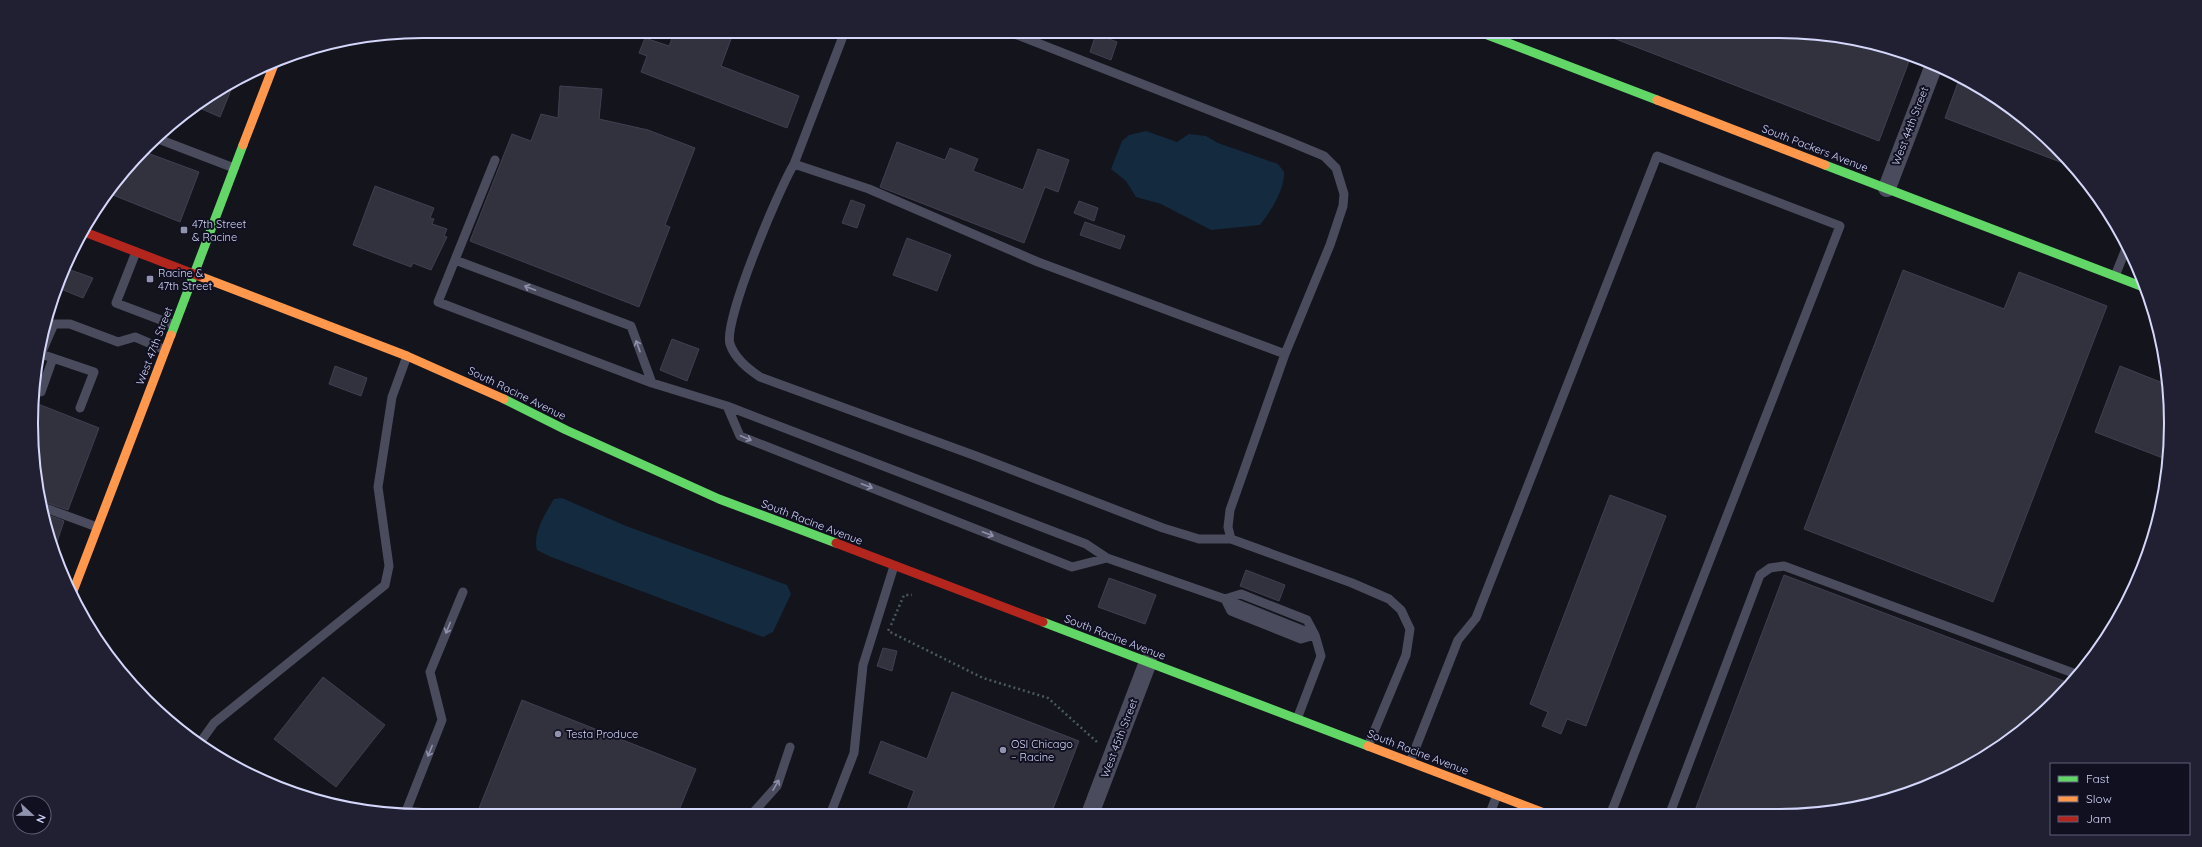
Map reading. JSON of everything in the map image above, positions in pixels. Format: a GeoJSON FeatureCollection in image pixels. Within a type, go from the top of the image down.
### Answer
{"type":"FeatureCollection","features":[{"type":"Feature","properties":{"kind":"street","name":"South Packers Avenue"},"geometry":{"type":"LineString","coordinates":[[1495,38],[2138,285]]}},
{"type":"Feature","properties":{"kind":"street","name":"West 47th Street"},"geometry":{"type":"LineString","coordinates":[[75,587],[272,69]]}},
{"type":"Feature","properties":{"kind":"street","name":"West 44th Street"},"geometry":{"type":"LineString","coordinates":[[1887,188],[1932,70]]}},
{"type":"Feature","properties":{"kind":"street","name":"South Racine Avenue"},"geometry":{"type":"LineString","coordinates":[[89,234],[407,356],[479,387],[566,430],[719,499],[1534,809]]}},
{"type":"Feature","properties":{"kind":"street","name":"West 45th Street"},"geometry":{"type":"LineString","coordinates":[[1092,809],[1148,662]]}},
{"type":"Feature","properties":{"kind":"lane"},"geometry":{"type":"LineString","coordinates":[[842,38],[794,164],[782,184],[740,293],[730,327],[730,343],[746,368],[760,378],[976,456],[1163,528],[1199,539],[1231,539],[1352,583],[1389,599],[1401,610],[1410,629],[1406,655],[1368,746]]}},
{"type":"Feature","properties":{"kind":"lane"},"geometry":{"type":"LineString","coordinates":[[1025,38],[1324,156],[1336,168],[1344,194],[1343,206],[1327,252],[1285,354],[1230,510],[1228,527],[1231,539]]}},
{"type":"Feature","properties":{"kind":"lane"},"geometry":{"type":"LineString","coordinates":[[162,140],[234,168]]}},
{"type":"Feature","properties":{"kind":"lane"},"geometry":{"type":"LineString","coordinates":[[1410,762],[1458,640],[1476,618],[1657,156],[1840,226],[1613,809]]}},
{"type":"Feature","properties":{"kind":"lane"},"geometry":{"type":"LineString","coordinates":[[495,160],[438,302],[652,383],[727,406],[1086,544],[1107,558],[1225,599],[1241,594],[1307,620],[1315,635],[1322,656],[1297,719]]}},
{"type":"Feature","properties":{"kind":"lane"},"geometry":{"type":"LineString","coordinates":[[794,164],[869,188],[1038,262],[1285,354]]}},
{"type":"Feature","properties":{"kind":"lane"},"geometry":{"type":"LineString","coordinates":[[136,252],[116,303],[174,325]]}},
{"type":"Feature","properties":{"kind":"lane"},"geometry":{"type":"LineString","coordinates":[[2115,276],[2124,253]]}},
{"type":"Feature","properties":{"kind":"lane"},"geometry":{"type":"LineString","coordinates":[[455,260],[631,326],[652,383]]}},
{"type":"Feature","properties":{"kind":"lane"},"geometry":{"type":"LineString","coordinates":[[48,338],[54,324],[70,324],[118,342],[135,337],[165,350]]}},
{"type":"Feature","properties":{"kind":"lane"},"geometry":{"type":"LineString","coordinates":[[44,355],[94,372],[80,408]]}},
{"type":"Feature","properties":{"kind":"lane"},"geometry":{"type":"LineString","coordinates":[[202,739],[214,723],[385,585],[389,566],[378,487],[392,397],[407,356]]}},
{"type":"Feature","properties":{"kind":"lane"},"geometry":{"type":"LineString","coordinates":[[41,392],[53,358]]}},
{"type":"Feature","properties":{"kind":"lane"},"geometry":{"type":"LineString","coordinates":[[727,406],[740,436],[1072,567],[1107,558]]}},
{"type":"Feature","properties":{"kind":"lane"},"geometry":{"type":"LineString","coordinates":[[47,509],[97,527]]}},
{"type":"Feature","properties":{"kind":"lane"},"geometry":{"type":"LineString","coordinates":[[832,809],[854,753],[863,665],[894,566]]}},
{"type":"Feature","properties":{"kind":"lane"},"geometry":{"type":"LineString","coordinates":[[1672,809],[1760,575],[1770,568],[1784,566],[2072,673]]}},
{"type":"Feature","properties":{"kind":"lane"},"geometry":{"type":"LineString","coordinates":[[407,808],[442,720],[430,672],[463,592]]}},
{"type":"Feature","properties":{"kind":"lane"},"geometry":{"type":"LineString","coordinates":[[1225,599],[1231,611],[1301,639],[1315,635]]}},
{"type":"Feature","properties":{"kind":"lane"},"geometry":{"type":"LineString","coordinates":[[756,809],[777,786],[790,747]]}},
{"type":"Feature","properties":{"kind":"lane"},"geometry":{"type":"LineString","coordinates":[[1492,809],[1497,795]]}},
{"type":"Feature","properties":{"kind":"path"},"geometry":{"type":"LineString","coordinates":[[919,594],[904,595],[888,631],[983,678],[1048,698],[1097,742]]}},
{"type":"Feature","properties":{"kind":"water"},"geometry":{"type":"Polygon","coordinates":[[[1146,131],[1177,142],[1189,134],[1206,136],[1218,143],[1278,164],[1284,172],[1282,186],[1272,207],[1260,225],[1211,230],[1161,204],[1136,197],[1126,181],[1111,169],[1122,141],[1129,135],[1146,131]]]}},
{"type":"Feature","properties":{"kind":"water"},"geometry":{"type":"Polygon","coordinates":[[[562,498],[626,526],[787,585],[791,594],[773,632],[763,637],[551,557],[537,550],[536,537],[541,523],[554,499],[562,498]]]}},
{"type":"Feature","properties":{"kind":"building"},"geometry":{"type":"Polygon","coordinates":[[[645,38],[669,46],[672,38],[731,38],[721,66],[799,96],[787,128],[641,72],[647,56],[639,53],[645,38]]]}},
{"type":"Feature","properties":{"kind":"building"},"geometry":{"type":"Polygon","coordinates":[[[1095,38],[1106,38],[1117,42],[1111,60],[1090,52],[1095,38]]]}},
{"type":"Feature","properties":{"kind":"building"},"geometry":{"type":"Polygon","coordinates":[[[1613,38],[1804,39],[1854,45],[1909,61],[1879,141],[1613,38]]]}},
{"type":"Feature","properties":{"kind":"building"},"geometry":{"type":"Polygon","coordinates":[[[1958,83],[1993,103],[2013,118],[2033,134],[2062,163],[1945,118],[1958,83]]]}},
{"type":"Feature","properties":{"kind":"building"},"geometry":{"type":"Polygon","coordinates":[[[560,86],[602,89],[599,119],[648,130],[695,148],[665,225],[670,227],[639,307],[470,241],[512,134],[531,141],[541,114],[558,118],[560,86]]]}},
{"type":"Feature","properties":{"kind":"building"},"geometry":{"type":"Polygon","coordinates":[[[231,90],[220,117],[201,109],[231,90]]]}},
{"type":"Feature","properties":{"kind":"building"},"geometry":{"type":"Polygon","coordinates":[[[897,142],[945,160],[950,148],[978,159],[973,171],[1023,190],[1038,149],[1069,160],[1058,192],[1045,187],[1024,243],[880,187],[897,142]]]}},
{"type":"Feature","properties":{"kind":"building"},"geometry":{"type":"Polygon","coordinates":[[[149,153],[199,172],[180,222],[113,195],[149,153]]]}},
{"type":"Feature","properties":{"kind":"building"},"geometry":{"type":"Polygon","coordinates":[[[375,186],[434,208],[430,218],[434,219],[432,224],[447,229],[444,236],[447,237],[431,270],[413,263],[411,267],[353,245],[375,186]]]}},
{"type":"Feature","properties":{"kind":"building"},"geometry":{"type":"Polygon","coordinates":[[[851,200],[865,205],[857,228],[842,223],[851,200]]]}},
{"type":"Feature","properties":{"kind":"building"},"geometry":{"type":"Polygon","coordinates":[[[1079,201],[1098,208],[1094,221],[1074,213],[1079,201]]]}},
{"type":"Feature","properties":{"kind":"building"},"geometry":{"type":"Polygon","coordinates":[[[1085,222],[1125,236],[1120,249],[1080,235],[1085,222]]]}},
{"type":"Feature","properties":{"kind":"building"},"geometry":{"type":"Polygon","coordinates":[[[907,238],[951,255],[937,291],[893,275],[907,238]]]}},
{"type":"Feature","properties":{"kind":"building"},"geometry":{"type":"Polygon","coordinates":[[[70,270],[93,278],[83,298],[62,289],[70,270]]]}},
{"type":"Feature","properties":{"kind":"building"},"geometry":{"type":"Polygon","coordinates":[[[1903,270],[2004,309],[2019,272],[2107,306],[1993,602],[1804,529],[1903,270]]]}},
{"type":"Feature","properties":{"kind":"building"},"geometry":{"type":"Polygon","coordinates":[[[672,339],[699,349],[687,381],[660,370],[672,339]]]}},
{"type":"Feature","properties":{"kind":"building"},"geometry":{"type":"Polygon","coordinates":[[[335,366],[367,378],[361,396],[329,384],[335,366]]]}},
{"type":"Feature","properties":{"kind":"building"},"geometry":{"type":"Polygon","coordinates":[[[2120,366],[2162,383],[2164,424],[2162,458],[2095,432],[2120,366]]]}},
{"type":"Feature","properties":{"kind":"building"},"geometry":{"type":"Polygon","coordinates":[[[39,404],[99,428],[68,510],[46,502],[39,449],[39,404]]]}},
{"type":"Feature","properties":{"kind":"building"},"geometry":{"type":"Polygon","coordinates":[[[1610,495],[1666,516],[1586,726],[1567,719],[1561,734],[1542,726],[1548,712],[1530,704],[1610,495]]]}},
{"type":"Feature","properties":{"kind":"building"},"geometry":{"type":"Polygon","coordinates":[[[49,515],[64,521],[57,543],[49,515]]]}},
{"type":"Feature","properties":{"kind":"building"},"geometry":{"type":"Polygon","coordinates":[[[1246,570],[1285,585],[1279,601],[1240,586],[1246,570]]]}},
{"type":"Feature","properties":{"kind":"building"},"geometry":{"type":"Polygon","coordinates":[[[1784,575],[2065,681],[2033,713],[1993,744],[1949,769],[1902,789],[1854,802],[1829,806],[1778,809],[1696,809],[1784,575]]]}},
{"type":"Feature","properties":{"kind":"building"},"geometry":{"type":"Polygon","coordinates":[[[1109,578],[1156,595],[1145,624],[1098,607],[1109,578]]]}},
{"type":"Feature","properties":{"kind":"building"},"geometry":{"type":"Polygon","coordinates":[[[883,648],[897,651],[892,671],[877,666],[883,648]]]}},
{"type":"Feature","properties":{"kind":"building"},"geometry":{"type":"Polygon","coordinates":[[[323,677],[385,725],[336,787],[274,739],[323,677]]]}},
{"type":"Feature","properties":{"kind":"building","name":"OSI Chicago – Racine"},"geometry":{"type":"Polygon","coordinates":[[[952,692],[1079,741],[1053,809],[907,809],[914,791],[869,773],[881,741],[927,759],[952,692]]]}},
{"type":"Feature","properties":{"kind":"building","name":"Testa Produce"},"geometry":{"type":"Polygon","coordinates":[[[522,700],[696,769],[679,809],[479,809],[522,700]]]}},
{"type":"Feature","properties":{"kind":"traffic: fast"},"geometry":{"type":"LineString","coordinates":[[1495,38],[1657,100]]}},
{"type":"Feature","properties":{"kind":"traffic: fast"},"geometry":{"type":"LineString","coordinates":[[171,335],[243,145]]}},
{"type":"Feature","properties":{"kind":"traffic: fast"},"geometry":{"type":"LineString","coordinates":[[1825,165],[2138,285]]}},
{"type":"Feature","properties":{"kind":"traffic: fast"},"geometry":{"type":"LineString","coordinates":[[504,399],[566,430],[719,499],[836,543]]}},
{"type":"Feature","properties":{"kind":"traffic: fast"},"geometry":{"type":"LineString","coordinates":[[1043,622],[1368,746]]}},
{"type":"Feature","properties":{"kind":"traffic: slow"},"geometry":{"type":"LineString","coordinates":[[243,145],[272,69]]}},
{"type":"Feature","properties":{"kind":"traffic: slow"},"geometry":{"type":"LineString","coordinates":[[1657,100],[1825,165]]}},
{"type":"Feature","properties":{"kind":"traffic: slow"},"geometry":{"type":"LineString","coordinates":[[199,276],[407,356],[504,399]]}},
{"type":"Feature","properties":{"kind":"traffic: slow"},"geometry":{"type":"LineString","coordinates":[[75,587],[171,335]]}},
{"type":"Feature","properties":{"kind":"traffic: slow"},"geometry":{"type":"LineString","coordinates":[[1368,746],[1533,809]]}},
{"type":"Feature","properties":{"kind":"traffic: jam"},"geometry":{"type":"LineString","coordinates":[[89,234],[199,276]]}},
{"type":"Feature","properties":{"kind":"traffic: jam"},"geometry":{"type":"LineString","coordinates":[[836,543],[1043,622]]}},
{"type":"Feature","properties":{"kind":"place","name":"47th Street & Racine"},"geometry":{"type":"Point","coordinates":[184,230]}},
{"type":"Feature","properties":{"kind":"place","name":"Racine & 47th Street"},"geometry":{"type":"Point","coordinates":[150,279]}},
{"type":"Feature","properties":{"kind":"place","name":"Testa Produce"},"geometry":{"type":"Point","coordinates":[558,734]}},
{"type":"Feature","properties":{"kind":"place","name":"OSI Chicago – Racine"},"geometry":{"type":"Point","coordinates":[1003,750]}}]}
